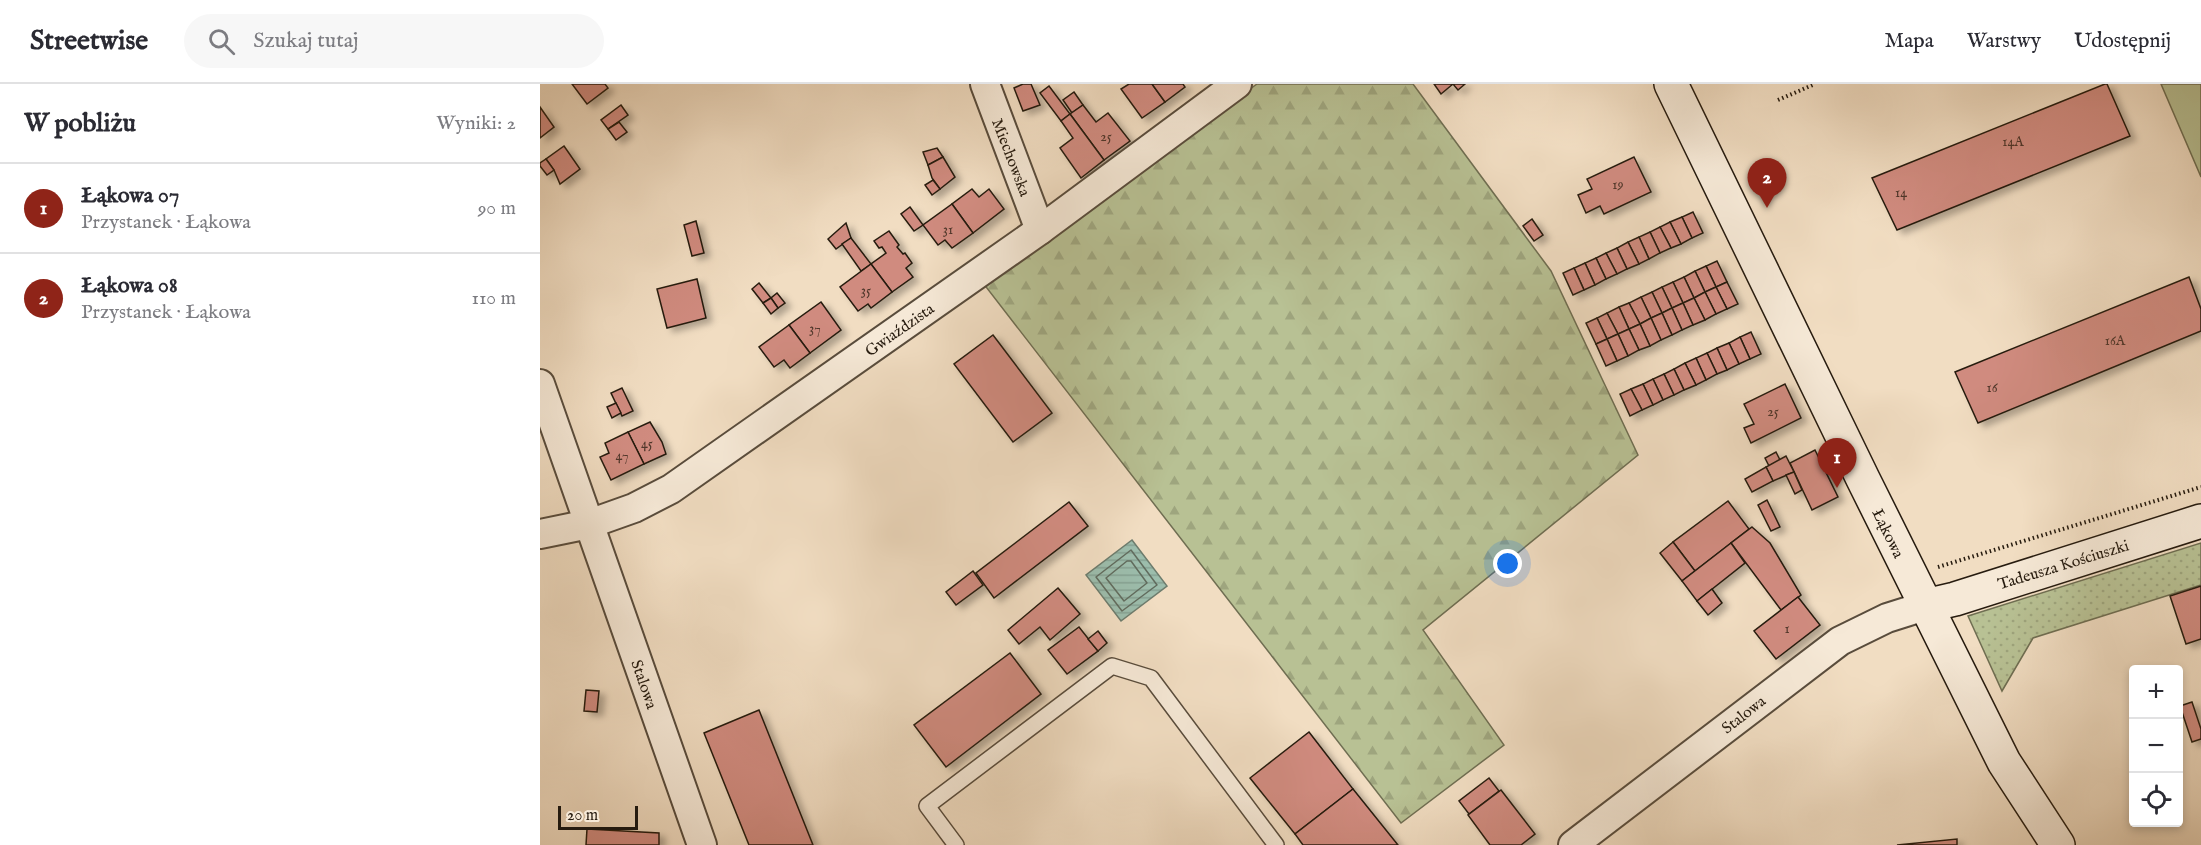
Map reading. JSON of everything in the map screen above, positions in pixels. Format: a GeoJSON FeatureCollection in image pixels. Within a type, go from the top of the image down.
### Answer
{"type":"FeatureCollection","features":[{"type":"Feature","properties":{"kind":"main road","name":"Łąkowa"},"geometry":{"type":"LineString","coordinates":[[1671,84],[1925,606],[2004,762],[2058,845]]}},
{"type":"Feature","properties":{"kind":"main road","name":"Tadeusza Kościuszki"},"geometry":{"type":"LineString","coordinates":[[1925,606],[1955,599],[2201,521]]}},
{"type":"Feature","properties":{"kind":"street","name":"Miechowska"},"geometry":{"type":"LineString","coordinates":[[985,84],[1040,230]]}},
{"type":"Feature","properties":{"kind":"street","name":"Gwiaździsta"},"geometry":{"type":"LineString","coordinates":[[540,534],[589,524],[634,508],[671,489],[1040,230],[1237,84]]}},
{"type":"Feature","properties":{"kind":"street","name":"Stalowa"},"geometry":{"type":"LineString","coordinates":[[540,384],[702,845]]}},
{"type":"Feature","properties":{"kind":"street","name":"Stalowa"},"geometry":{"type":"LineString","coordinates":[[1573,845],[1840,641],[1887,618],[1925,606]]}},
{"type":"Feature","properties":{"kind":"lane"},"geometry":{"type":"LineString","coordinates":[[956,845],[927,806],[1112,666],[1151,678],[1275,845]]}},
{"type":"Feature","properties":{"kind":"path"},"geometry":{"type":"LineString","coordinates":[[1778,100],[1815,84]]}},
{"type":"Feature","properties":{"kind":"path"},"geometry":{"type":"LineString","coordinates":[[1977,557],[2201,487]]}},
{"type":"Feature","properties":{"kind":"green space"},"geometry":{"type":"Polygon","coordinates":[[[1257,84],[1413,84],[1551,271],[1638,455],[1423,630],[1504,745],[1401,823],[983,283],[1257,84]]]}},
{"type":"Feature","properties":{"kind":"green space"},"geometry":{"type":"Polygon","coordinates":[[[2161,84],[2201,84],[2201,177],[2161,84]]]}},
{"type":"Feature","properties":{"kind":"green space"},"geometry":{"type":"Polygon","coordinates":[[[2201,543],[2201,585],[2033,638],[2002,691],[1968,616],[2201,543]]]}},
{"type":"Feature","properties":{"kind":"water"},"geometry":{"type":"Polygon","coordinates":[[[1132,540],[1167,586],[1121,621],[1086,575],[1132,540]]]}},
{"type":"Feature","properties":{"kind":"building"},"geometry":{"type":"Polygon","coordinates":[[[572,84],[605,84],[608,88],[587,104],[572,84]]]}},
{"type":"Feature","properties":{"kind":"building"},"geometry":{"type":"Polygon","coordinates":[[[1023,84],[1031,84],[1040,105],[1023,111],[1014,88],[1023,84]]]}},
{"type":"Feature","properties":{"kind":"building"},"geometry":{"type":"Polygon","coordinates":[[[1129,84],[1152,84],[1165,102],[1142,118],[1121,89],[1129,84]]]}},
{"type":"Feature","properties":{"kind":"building"},"geometry":{"type":"Polygon","coordinates":[[[1152,84],[1183,84],[1185,87],[1165,102],[1152,84]]]}},
{"type":"Feature","properties":{"kind":"building"},"geometry":{"type":"Polygon","coordinates":[[[1434,84],[1453,84],[1441,94],[1434,84]]]}},
{"type":"Feature","properties":{"kind":"building"},"geometry":{"type":"Polygon","coordinates":[[[1453,84],[1465,84],[1458,90],[1453,84]]]}},
{"type":"Feature","properties":{"kind":"building"},"geometry":{"type":"Polygon","coordinates":[[[2107,84],[2130,136],[1897,230],[1872,178],[2107,84]]]}},
{"type":"Feature","properties":{"kind":"building"},"geometry":{"type":"Polygon","coordinates":[[[1049,86],[1070,114],[1061,121],[1040,93],[1049,86]]]}},
{"type":"Feature","properties":{"kind":"building"},"geometry":{"type":"Polygon","coordinates":[[[1074,92],[1083,105],[1072,113],[1063,100],[1074,92]]]}},
{"type":"Feature","properties":{"kind":"building"},"geometry":{"type":"Polygon","coordinates":[[[621,105],[628,115],[608,129],[601,120],[621,105]]]}},
{"type":"Feature","properties":{"kind":"building"},"geometry":{"type":"Polygon","coordinates":[[[1083,105],[1096,122],[1108,113],[1130,141],[1104,160],[1070,114],[1083,105]]]}},
{"type":"Feature","properties":{"kind":"building"},"geometry":{"type":"Polygon","coordinates":[[[540,107],[554,127],[540,138],[540,107]]]}},
{"type":"Feature","properties":{"kind":"building"},"geometry":{"type":"Polygon","coordinates":[[[1070,114],[1104,160],[1081,178],[1060,148],[1073,138],[1061,121],[1070,114]]]}},
{"type":"Feature","properties":{"kind":"building"},"geometry":{"type":"Polygon","coordinates":[[[619,122],[627,132],[616,140],[608,129],[619,122]]]}},
{"type":"Feature","properties":{"kind":"building"},"geometry":{"type":"Polygon","coordinates":[[[564,146],[580,169],[560,184],[546,159],[564,146]]]}},
{"type":"Feature","properties":{"kind":"building"},"geometry":{"type":"Polygon","coordinates":[[[937,148],[943,157],[928,165],[923,152],[937,148]]]}},
{"type":"Feature","properties":{"kind":"building"},"geometry":{"type":"Polygon","coordinates":[[[943,157],[955,177],[940,189],[932,178],[928,165],[943,157]]]}},
{"type":"Feature","properties":{"kind":"building"},"geometry":{"type":"Polygon","coordinates":[[[1634,157],[1651,192],[1604,214],[1600,206],[1586,213],[1578,195],[1592,189],[1587,179],[1634,157]]]}},
{"type":"Feature","properties":{"kind":"building"},"geometry":{"type":"Polygon","coordinates":[[[546,159],[554,170],[547,175],[540,166],[540,163],[546,159]]]}},
{"type":"Feature","properties":{"kind":"building"},"geometry":{"type":"Polygon","coordinates":[[[933,180],[940,189],[932,195],[925,185],[933,180]]]}},
{"type":"Feature","properties":{"kind":"building"},"geometry":{"type":"Polygon","coordinates":[[[972,189],[979,197],[989,189],[1004,209],[973,233],[952,204],[972,189]]]}},
{"type":"Feature","properties":{"kind":"building"},"geometry":{"type":"Polygon","coordinates":[[[952,204],[973,233],[952,248],[945,240],[938,245],[923,225],[952,204]]]}},
{"type":"Feature","properties":{"kind":"building"},"geometry":{"type":"Polygon","coordinates":[[[910,207],[923,225],[914,231],[901,214],[910,207]]]}},
{"type":"Feature","properties":{"kind":"building"},"geometry":{"type":"Polygon","coordinates":[[[1693,212],[1703,233],[1692,238],[1682,217],[1693,212]]]}},
{"type":"Feature","properties":{"kind":"building"},"geometry":{"type":"Polygon","coordinates":[[[1682,217],[1692,238],[1681,244],[1670,222],[1682,217]]]}},
{"type":"Feature","properties":{"kind":"building"},"geometry":{"type":"Polygon","coordinates":[[[1532,219],[1543,235],[1534,241],[1523,226],[1532,219]]]}},
{"type":"Feature","properties":{"kind":"building"},"geometry":{"type":"Polygon","coordinates":[[[696,221],[704,253],[692,256],[684,225],[696,221]]]}},
{"type":"Feature","properties":{"kind":"building"},"geometry":{"type":"Polygon","coordinates":[[[1670,222],[1681,244],[1671,248],[1660,227],[1670,222]]]}},
{"type":"Feature","properties":{"kind":"building"},"geometry":{"type":"Polygon","coordinates":[[[846,223],[851,238],[836,249],[828,239],[846,223]]]}},
{"type":"Feature","properties":{"kind":"building"},"geometry":{"type":"Polygon","coordinates":[[[1660,227],[1671,248],[1660,253],[1650,232],[1660,227]]]}},
{"type":"Feature","properties":{"kind":"building"},"geometry":{"type":"Polygon","coordinates":[[[889,231],[899,245],[897,247],[912,263],[906,268],[913,277],[892,292],[871,264],[886,253],[874,241],[889,231]]]}},
{"type":"Feature","properties":{"kind":"building"},"geometry":{"type":"Polygon","coordinates":[[[1650,232],[1660,253],[1649,259],[1639,237],[1650,232]]]}},
{"type":"Feature","properties":{"kind":"building"},"geometry":{"type":"Polygon","coordinates":[[[1639,237],[1649,259],[1639,264],[1628,242],[1639,237]]]}},
{"type":"Feature","properties":{"kind":"building"},"geometry":{"type":"Polygon","coordinates":[[[851,238],[871,264],[861,271],[842,244],[851,238]]]}},
{"type":"Feature","properties":{"kind":"building"},"geometry":{"type":"Polygon","coordinates":[[[1628,242],[1639,264],[1627,269],[1617,248],[1628,242]]]}},
{"type":"Feature","properties":{"kind":"building"},"geometry":{"type":"Polygon","coordinates":[[[1617,248],[1627,269],[1617,274],[1606,253],[1617,248]]]}},
{"type":"Feature","properties":{"kind":"building"},"geometry":{"type":"Polygon","coordinates":[[[1606,253],[1617,274],[1606,279],[1596,258],[1606,253]]]}},
{"type":"Feature","properties":{"kind":"building"},"geometry":{"type":"Polygon","coordinates":[[[1596,258],[1606,279],[1595,285],[1585,263],[1596,258]]]}},
{"type":"Feature","properties":{"kind":"building"},"geometry":{"type":"Polygon","coordinates":[[[1717,261],[1727,282],[1716,287],[1706,266],[1717,261]]]}},
{"type":"Feature","properties":{"kind":"building"},"geometry":{"type":"Polygon","coordinates":[[[1585,263],[1595,285],[1584,290],[1574,268],[1585,263]]]}},
{"type":"Feature","properties":{"kind":"building"},"geometry":{"type":"Polygon","coordinates":[[[871,264],[892,292],[871,308],[868,304],[858,311],[840,287],[871,264]]]}},
{"type":"Feature","properties":{"kind":"building"},"geometry":{"type":"Polygon","coordinates":[[[1706,266],[1716,287],[1705,292],[1695,271],[1706,266]]]}},
{"type":"Feature","properties":{"kind":"building"},"geometry":{"type":"Polygon","coordinates":[[[1574,268],[1584,290],[1573,295],[1563,273],[1574,268]]]}},
{"type":"Feature","properties":{"kind":"building"},"geometry":{"type":"Polygon","coordinates":[[[1695,271],[1705,292],[1694,298],[1684,277],[1695,271]]]}},
{"type":"Feature","properties":{"kind":"building"},"geometry":{"type":"Polygon","coordinates":[[[1684,277],[1694,298],[1683,303],[1673,282],[1684,277]]]}},
{"type":"Feature","properties":{"kind":"building"},"geometry":{"type":"Polygon","coordinates":[[[2189,277],[2201,309],[2201,331],[1978,423],[1955,372],[2189,277]]]}},
{"type":"Feature","properties":{"kind":"building"},"geometry":{"type":"Polygon","coordinates":[[[697,279],[706,318],[667,328],[657,289],[697,279]]]}},
{"type":"Feature","properties":{"kind":"building"},"geometry":{"type":"Polygon","coordinates":[[[1673,282],[1683,303],[1672,308],[1662,287],[1673,282]]]}},
{"type":"Feature","properties":{"kind":"building"},"geometry":{"type":"Polygon","coordinates":[[[1727,282],[1738,304],[1727,309],[1716,287],[1727,282]]]}},
{"type":"Feature","properties":{"kind":"building"},"geometry":{"type":"Polygon","coordinates":[[[759,283],[771,298],[763,303],[752,289],[759,283]]]}},
{"type":"Feature","properties":{"kind":"building"},"geometry":{"type":"Polygon","coordinates":[[[1662,287],[1672,308],[1662,313],[1652,292],[1662,287]]]}},
{"type":"Feature","properties":{"kind":"building"},"geometry":{"type":"Polygon","coordinates":[[[1716,287],[1727,309],[1716,314],[1705,292],[1716,287]]]}},
{"type":"Feature","properties":{"kind":"building"},"geometry":{"type":"Polygon","coordinates":[[[1652,292],[1662,313],[1651,318],[1641,297],[1652,292]]]}},
{"type":"Feature","properties":{"kind":"building"},"geometry":{"type":"Polygon","coordinates":[[[1705,292],[1716,314],[1705,320],[1694,298],[1705,292]]]}},
{"type":"Feature","properties":{"kind":"building"},"geometry":{"type":"Polygon","coordinates":[[[777,293],[785,303],[778,308],[771,298],[777,293]]]}},
{"type":"Feature","properties":{"kind":"building"},"geometry":{"type":"Polygon","coordinates":[[[1641,297],[1651,318],[1640,324],[1629,303],[1641,297]]]}},
{"type":"Feature","properties":{"kind":"building"},"geometry":{"type":"Polygon","coordinates":[[[771,298],[778,308],[771,314],[763,303],[771,298]]]}},
{"type":"Feature","properties":{"kind":"building"},"geometry":{"type":"Polygon","coordinates":[[[1694,298],[1705,320],[1693,325],[1683,303],[1694,298]]]}},
{"type":"Feature","properties":{"kind":"building"},"geometry":{"type":"Polygon","coordinates":[[[821,302],[841,330],[810,353],[789,325],[821,302]]]}},
{"type":"Feature","properties":{"kind":"building"},"geometry":{"type":"Polygon","coordinates":[[[1629,303],[1640,324],[1629,329],[1619,307],[1629,303]]]}},
{"type":"Feature","properties":{"kind":"building"},"geometry":{"type":"Polygon","coordinates":[[[1683,303],[1693,325],[1682,330],[1672,308],[1683,303]]]}},
{"type":"Feature","properties":{"kind":"building"},"geometry":{"type":"Polygon","coordinates":[[[1619,307],[1629,329],[1618,334],[1607,313],[1619,307]]]}},
{"type":"Feature","properties":{"kind":"building"},"geometry":{"type":"Polygon","coordinates":[[[1672,308],[1682,330],[1672,335],[1662,313],[1672,308]]]}},
{"type":"Feature","properties":{"kind":"building"},"geometry":{"type":"Polygon","coordinates":[[[1607,313],[1618,334],[1607,339],[1597,318],[1607,313]]]}},
{"type":"Feature","properties":{"kind":"building"},"geometry":{"type":"Polygon","coordinates":[[[1662,313],[1672,335],[1661,340],[1651,318],[1662,313]]]}},
{"type":"Feature","properties":{"kind":"building"},"geometry":{"type":"Polygon","coordinates":[[[1597,318],[1607,339],[1596,344],[1586,323],[1597,318]]]}},
{"type":"Feature","properties":{"kind":"building"},"geometry":{"type":"Polygon","coordinates":[[[1651,318],[1661,340],[1650,346],[1640,324],[1651,318]]]}},
{"type":"Feature","properties":{"kind":"building"},"geometry":{"type":"Polygon","coordinates":[[[1640,324],[1650,346],[1639,350],[1629,329],[1640,324]]]}},
{"type":"Feature","properties":{"kind":"building"},"geometry":{"type":"Polygon","coordinates":[[[789,325],[810,353],[790,368],[784,360],[774,367],[759,347],[789,325]]]}},
{"type":"Feature","properties":{"kind":"building"},"geometry":{"type":"Polygon","coordinates":[[[1629,329],[1639,350],[1628,356],[1618,334],[1629,329]]]}},
{"type":"Feature","properties":{"kind":"building"},"geometry":{"type":"Polygon","coordinates":[[[1751,332],[1761,354],[1750,359],[1740,337],[1751,332]]]}},
{"type":"Feature","properties":{"kind":"building"},"geometry":{"type":"Polygon","coordinates":[[[1618,334],[1628,356],[1617,361],[1607,339],[1618,334]]]}},
{"type":"Feature","properties":{"kind":"building"},"geometry":{"type":"Polygon","coordinates":[[[993,335],[1052,413],[1013,442],[954,364],[993,335]]]}},
{"type":"Feature","properties":{"kind":"building"},"geometry":{"type":"Polygon","coordinates":[[[1740,337],[1750,359],[1739,364],[1729,343],[1740,337]]]}},
{"type":"Feature","properties":{"kind":"building"},"geometry":{"type":"Polygon","coordinates":[[[1607,339],[1617,361],[1606,366],[1596,344],[1607,339]]]}},
{"type":"Feature","properties":{"kind":"building"},"geometry":{"type":"Polygon","coordinates":[[[1729,343],[1739,364],[1727,370],[1717,348],[1729,343]]]}},
{"type":"Feature","properties":{"kind":"building"},"geometry":{"type":"Polygon","coordinates":[[[1717,348],[1727,370],[1717,374],[1707,353],[1717,348]]]}},
{"type":"Feature","properties":{"kind":"building"},"geometry":{"type":"Polygon","coordinates":[[[1707,353],[1717,374],[1706,380],[1696,358],[1707,353]]]}},
{"type":"Feature","properties":{"kind":"building"},"geometry":{"type":"Polygon","coordinates":[[[1696,358],[1706,380],[1696,385],[1685,363],[1696,358]]]}},
{"type":"Feature","properties":{"kind":"building"},"geometry":{"type":"Polygon","coordinates":[[[1685,363],[1696,385],[1684,390],[1674,369],[1685,363]]]}},
{"type":"Feature","properties":{"kind":"building"},"geometry":{"type":"Polygon","coordinates":[[[1674,369],[1684,390],[1674,395],[1664,374],[1674,369]]]}},
{"type":"Feature","properties":{"kind":"building"},"geometry":{"type":"Polygon","coordinates":[[[1664,374],[1674,395],[1663,400],[1653,379],[1664,374]]]}},
{"type":"Feature","properties":{"kind":"building"},"geometry":{"type":"Polygon","coordinates":[[[1653,379],[1663,400],[1653,405],[1643,384],[1653,379]]]}},
{"type":"Feature","properties":{"kind":"building"},"geometry":{"type":"Polygon","coordinates":[[[1643,384],[1653,405],[1642,410],[1631,389],[1643,384]]]}},
{"type":"Feature","properties":{"kind":"building"},"geometry":{"type":"Polygon","coordinates":[[[1785,384],[1801,418],[1751,443],[1744,428],[1754,424],[1744,404],[1785,384]]]}},
{"type":"Feature","properties":{"kind":"building"},"geometry":{"type":"Polygon","coordinates":[[[622,388],[633,411],[622,416],[611,393],[622,388]]]}},
{"type":"Feature","properties":{"kind":"building"},"geometry":{"type":"Polygon","coordinates":[[[1631,389],[1642,410],[1630,416],[1620,394],[1631,389]]]}},
{"type":"Feature","properties":{"kind":"building"},"geometry":{"type":"Polygon","coordinates":[[[616,403],[621,413],[612,418],[607,407],[616,403]]]}},
{"type":"Feature","properties":{"kind":"building"},"geometry":{"type":"Polygon","coordinates":[[[650,422],[666,454],[644,464],[628,432],[650,422]]]}},
{"type":"Feature","properties":{"kind":"building"},"geometry":{"type":"Polygon","coordinates":[[[628,432],[644,464],[611,480],[600,457],[609,453],[605,443],[628,432]]]}},
{"type":"Feature","properties":{"kind":"building"},"geometry":{"type":"Polygon","coordinates":[[[1815,450],[1838,497],[1812,510],[1790,463],[1815,450]]]}},
{"type":"Feature","properties":{"kind":"building"},"geometry":{"type":"Polygon","coordinates":[[[1776,452],[1780,460],[1769,466],[1765,458],[1776,452]]]}},
{"type":"Feature","properties":{"kind":"building"},"geometry":{"type":"Polygon","coordinates":[[[1786,456],[1794,472],[1773,481],[1766,467],[1786,456]]]}},
{"type":"Feature","properties":{"kind":"building"},"geometry":{"type":"Polygon","coordinates":[[[1766,467],[1773,481],[1752,492],[1745,479],[1766,467]]]}},
{"type":"Feature","properties":{"kind":"building"},"geometry":{"type":"Polygon","coordinates":[[[1794,472],[1802,490],[1795,494],[1786,475],[1794,472]]]}},
{"type":"Feature","properties":{"kind":"building"},"geometry":{"type":"Polygon","coordinates":[[[1767,500],[1780,527],[1771,531],[1758,505],[1767,500]]]}},
{"type":"Feature","properties":{"kind":"building"},"geometry":{"type":"Polygon","coordinates":[[[1728,501],[1749,529],[1695,571],[1673,542],[1728,501]]]}},
{"type":"Feature","properties":{"kind":"building"},"geometry":{"type":"Polygon","coordinates":[[[1069,502],[1088,526],[994,598],[976,573],[1069,502]]]}},
{"type":"Feature","properties":{"kind":"building"},"geometry":{"type":"Polygon","coordinates":[[[1752,527],[1770,543],[1801,595],[1781,610],[1731,543],[1752,527]]]}},
{"type":"Feature","properties":{"kind":"building"},"geometry":{"type":"Polygon","coordinates":[[[1673,542],[1695,571],[1682,581],[1660,553],[1673,542]]]}},
{"type":"Feature","properties":{"kind":"building"},"geometry":{"type":"Polygon","coordinates":[[[1731,543],[1745,563],[1697,601],[1682,581],[1731,543]]]}},
{"type":"Feature","properties":{"kind":"building"},"geometry":{"type":"Polygon","coordinates":[[[973,571],[983,585],[956,605],[946,592],[973,571]]]}},
{"type":"Feature","properties":{"kind":"building"},"geometry":{"type":"Polygon","coordinates":[[[2201,586],[2201,639],[2186,644],[2170,596],[2201,586]]]}},
{"type":"Feature","properties":{"kind":"building"},"geometry":{"type":"Polygon","coordinates":[[[1058,588],[1080,614],[1050,640],[1040,627],[1019,644],[1008,630],[1058,588]]]}},
{"type":"Feature","properties":{"kind":"building"},"geometry":{"type":"Polygon","coordinates":[[[1712,589],[1722,603],[1708,615],[1697,601],[1712,589]]]}},
{"type":"Feature","properties":{"kind":"building"},"geometry":{"type":"Polygon","coordinates":[[[1798,597],[1820,625],[1776,659],[1754,631],[1798,597]]]}},
{"type":"Feature","properties":{"kind":"building"},"geometry":{"type":"Polygon","coordinates":[[[1079,627],[1098,651],[1067,674],[1048,650],[1079,627]]]}},
{"type":"Feature","properties":{"kind":"building"},"geometry":{"type":"Polygon","coordinates":[[[1098,631],[1107,643],[1098,651],[1088,639],[1098,631]]]}},
{"type":"Feature","properties":{"kind":"building"},"geometry":{"type":"Polygon","coordinates":[[[1010,653],[1041,694],[946,767],[914,725],[1010,653]]]}},
{"type":"Feature","properties":{"kind":"building"},"geometry":{"type":"Polygon","coordinates":[[[586,690],[599,691],[597,712],[584,711],[586,690]]]}},
{"type":"Feature","properties":{"kind":"building"},"geometry":{"type":"Polygon","coordinates":[[[2192,702],[2201,729],[2201,739],[2192,742],[2183,715],[2183,705],[2192,702]]]}},
{"type":"Feature","properties":{"kind":"building"},"geometry":{"type":"Polygon","coordinates":[[[759,710],[813,845],[749,845],[704,733],[759,710]]]}},
{"type":"Feature","properties":{"kind":"building"},"geometry":{"type":"Polygon","coordinates":[[[1309,732],[1353,789],[1295,834],[1250,778],[1309,732]]]}},
{"type":"Feature","properties":{"kind":"building"},"geometry":{"type":"Polygon","coordinates":[[[1489,778],[1499,791],[1469,814],[1459,801],[1489,778]]]}},
{"type":"Feature","properties":{"kind":"building"},"geometry":{"type":"Polygon","coordinates":[[[1353,789],[1398,845],[1303,845],[1295,834],[1353,789]]]}},
{"type":"Feature","properties":{"kind":"building"},"geometry":{"type":"Polygon","coordinates":[[[1501,790],[1535,834],[1521,845],[1490,845],[1468,815],[1501,790]]]}},
{"type":"Feature","properties":{"kind":"building"},"geometry":{"type":"Polygon","coordinates":[[[587,829],[659,833],[659,845],[586,845],[587,829]]]}},
{"type":"Feature","properties":{"kind":"building"},"geometry":{"type":"Polygon","coordinates":[[[1957,839],[1957,845],[1897,845],[1957,839]]]}},
{"type":"Feature","properties":{"kind":"place","name":"Łąkowa 08"},"geometry":{"type":"Point","coordinates":[1767,208]}},
{"type":"Feature","properties":{"kind":"place","name":"Łąkowa 07"},"geometry":{"type":"Point","coordinates":[1837,488]}}]}
